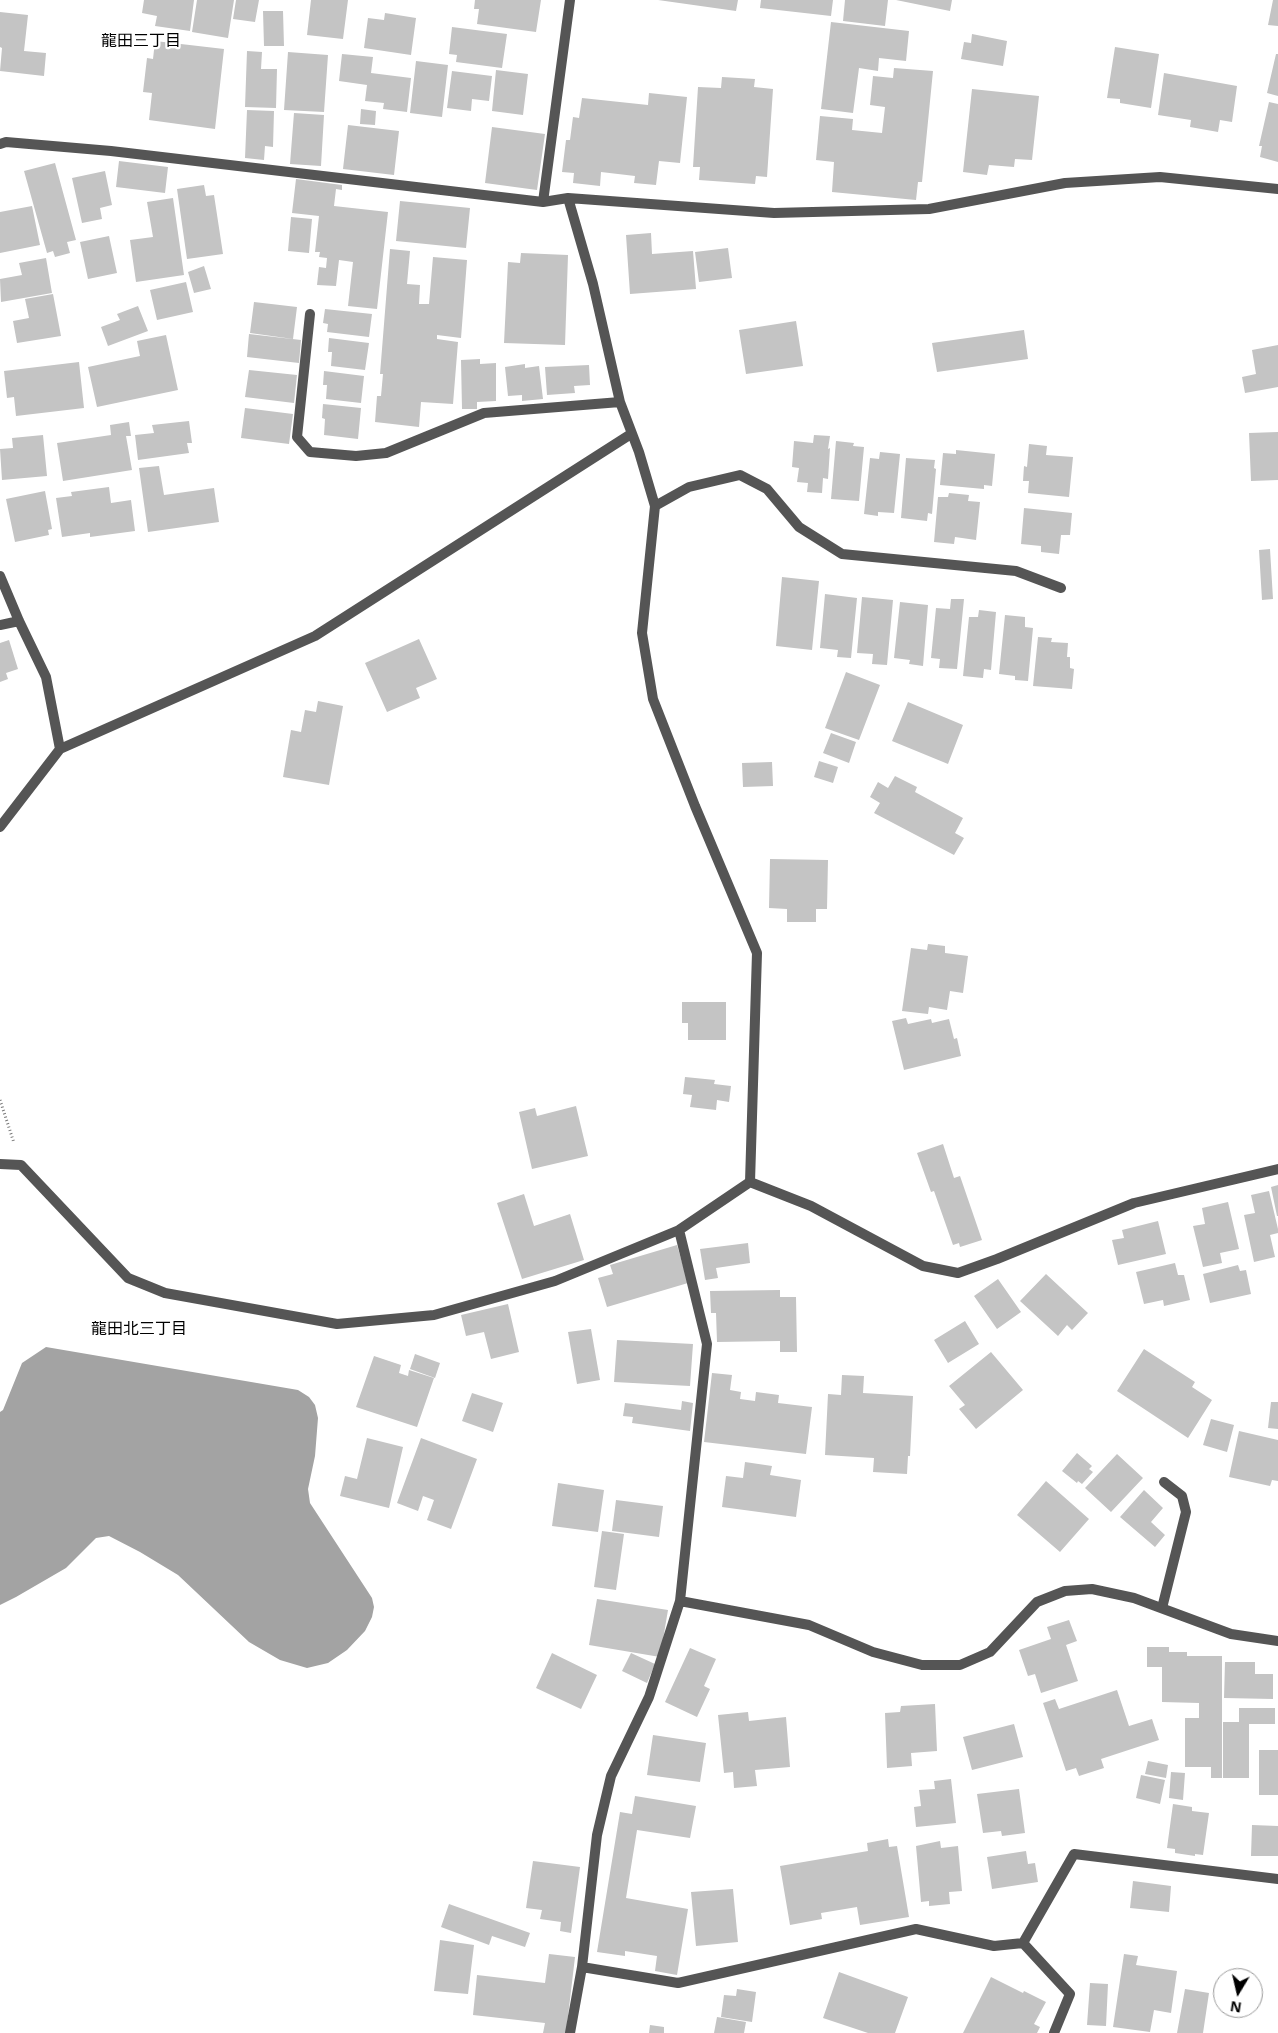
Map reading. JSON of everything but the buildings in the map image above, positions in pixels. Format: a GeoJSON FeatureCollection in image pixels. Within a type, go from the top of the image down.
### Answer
{"type":"FeatureCollection","features":[{"type":"Feature","properties":{"kind":"street"},"geometry":{"type":"LineString","coordinates":[[543,202],[570,0]]}},
{"type":"Feature","properties":{"kind":"street"},"geometry":{"type":"LineString","coordinates":[[0,144],[6,142],[111,151],[543,202],[568,198],[774,213],[929,210],[1065,182],[1160,177],[1278,189]]}},
{"type":"Feature","properties":{"kind":"street"},"geometry":{"type":"LineString","coordinates":[[568,198],[593,284],[620,402],[631,434],[640,452],[655,506],[642,633],[653,699],[694,806],[757,953],[750,1182]]}},
{"type":"Feature","properties":{"kind":"street"},"geometry":{"type":"LineString","coordinates":[[310,314],[297,437],[310,452],[356,456],[386,453],[484,413],[620,402]]}},
{"type":"Feature","properties":{"kind":"street"},"geometry":{"type":"LineString","coordinates":[[0,826],[60,749],[315,636],[631,434]]}},
{"type":"Feature","properties":{"kind":"street"},"geometry":{"type":"LineString","coordinates":[[655,506],[689,487],[740,475],[767,489],[799,527],[842,554],[1016,571],[1061,588]]}},
{"type":"Feature","properties":{"kind":"street"},"geometry":{"type":"LineString","coordinates":[[0,576],[46,678],[60,749]]}},
{"type":"Feature","properties":{"kind":"street"},"geometry":{"type":"LineString","coordinates":[[0,625],[19,621]]}},
{"type":"Feature","properties":{"kind":"street"},"geometry":{"type":"LineString","coordinates":[[0,1164],[21,1165],[128,1278],[165,1294],[337,1324],[434,1315],[555,1281],[679,1230],[750,1182]]}},
{"type":"Feature","properties":{"kind":"street"},"geometry":{"type":"LineString","coordinates":[[750,1182],[811,1206],[923,1266],[958,1273],[1134,1203],[1278,1169]]}},
{"type":"Feature","properties":{"kind":"street"},"geometry":{"type":"LineString","coordinates":[[570,2033],[582,1967],[597,1835],[611,1776],[649,1697],[680,1601],[707,1344],[679,1230]]}},
{"type":"Feature","properties":{"kind":"street"},"geometry":{"type":"LineString","coordinates":[[1162,1608],[1186,1512],[1182,1496],[1164,1482]]}},
{"type":"Feature","properties":{"kind":"street"},"geometry":{"type":"LineString","coordinates":[[680,1601],[809,1625],[873,1652],[922,1664],[960,1665],[990,1652],[1037,1602],[1065,1591],[1092,1589],[1134,1598],[1231,1634],[1278,1641]]}},
{"type":"Feature","properties":{"kind":"street"},"geometry":{"type":"LineString","coordinates":[[1022,1942],[1074,1854],[1278,1879]]}},
{"type":"Feature","properties":{"kind":"street"},"geometry":{"type":"LineString","coordinates":[[582,1967],[678,1983],[916,1929],[994,1946],[1022,1942]]}},
{"type":"Feature","properties":{"kind":"street"},"geometry":{"type":"LineString","coordinates":[[1022,1942],[1070,1994],[1054,2033]]}},
{"type":"Feature","properties":{"kind":"path"},"geometry":{"type":"LineString","coordinates":[[0,1100],[21,1165]]}},
{"type":"Feature","properties":{"kind":"shaded area"},"geometry":{"type":"Polygon","coordinates":[[[46,1347],[298,1390],[309,1397],[315,1405],[318,1418],[315,1456],[308,1489],[310,1503],[372,1598],[374,1607],[372,1617],[365,1631],[347,1650],[328,1663],[307,1668],[280,1660],[249,1642],[178,1575],[109,1536],[96,1538],[66,1568],[0,1605],[0,1412],[3,1410],[22,1363],[46,1347]]]}},
{"type":"Feature","properties":{"kind":"district","name":"龍田三丁目"},"geometry":{"type":"Point","coordinates":[141,41]}},
{"type":"Feature","properties":{"kind":"district","name":"龍田北三丁目"},"geometry":{"type":"Point","coordinates":[139,1329]}}]}
